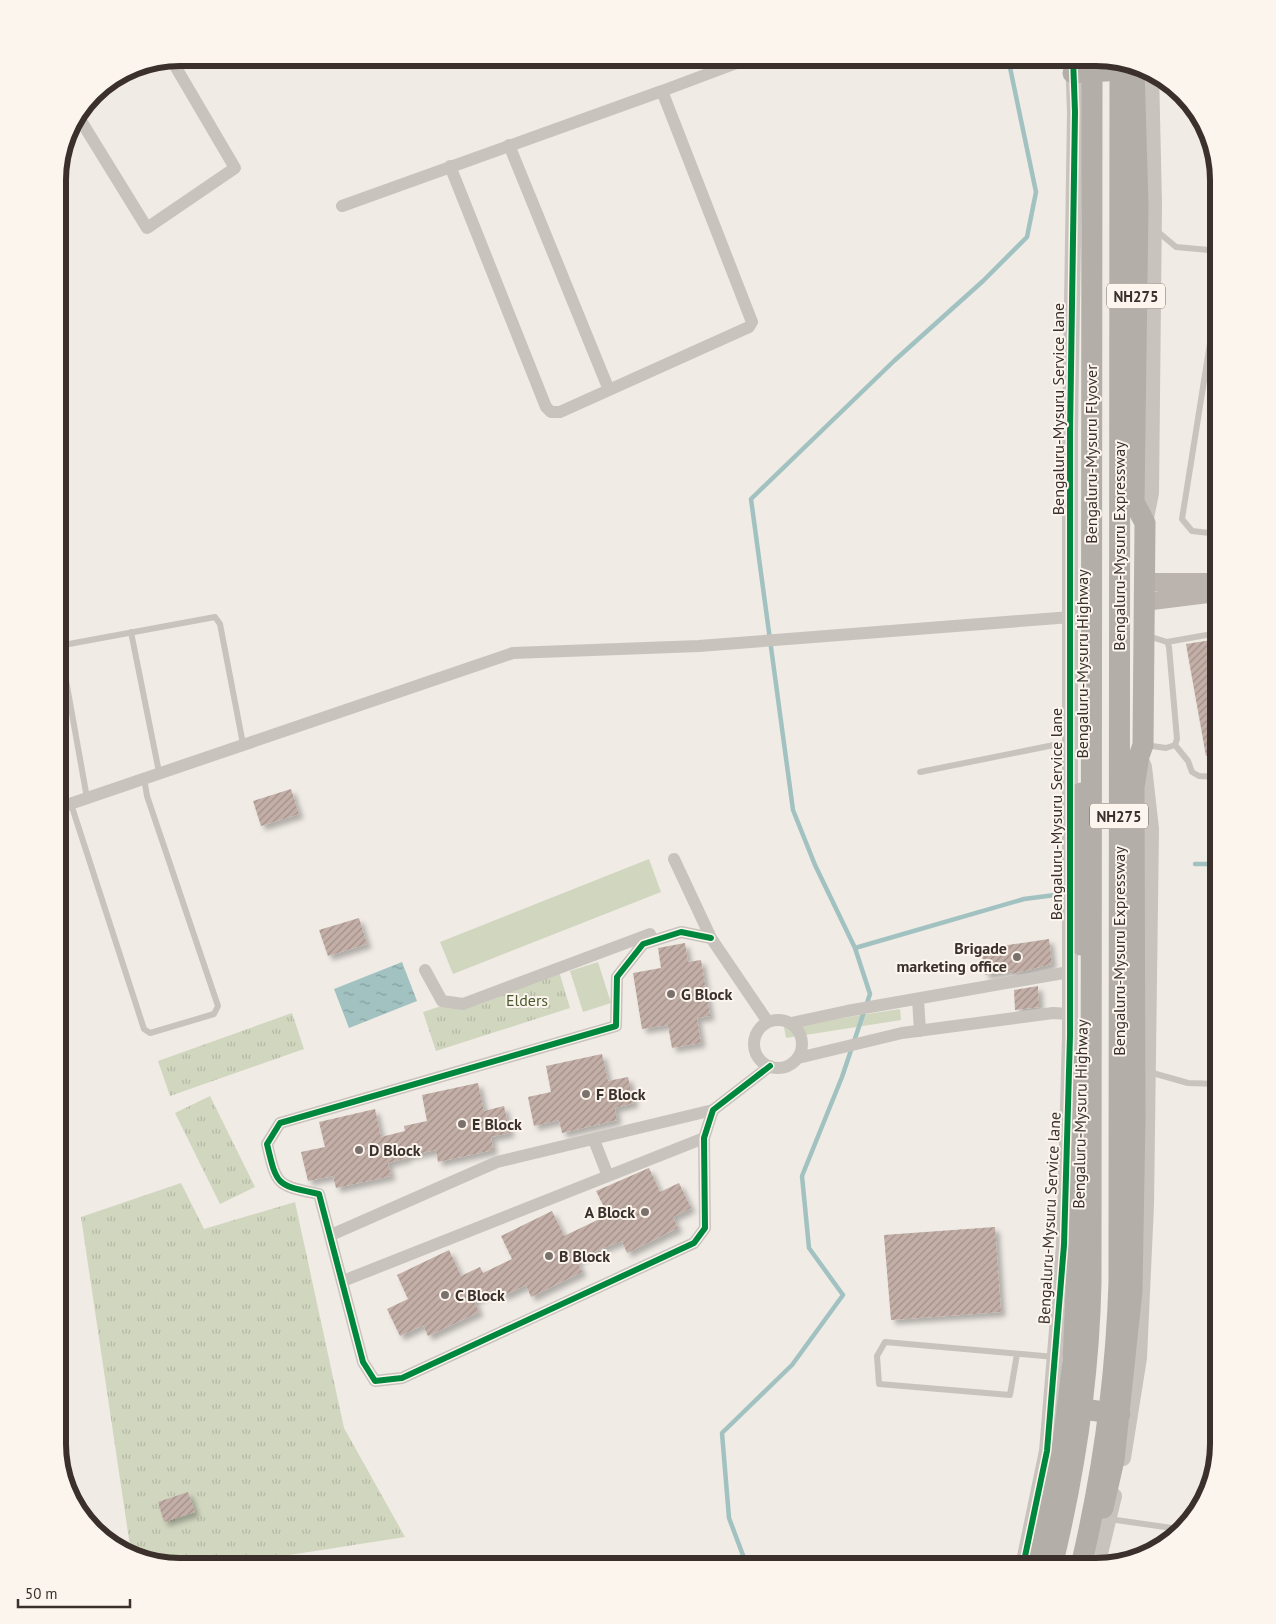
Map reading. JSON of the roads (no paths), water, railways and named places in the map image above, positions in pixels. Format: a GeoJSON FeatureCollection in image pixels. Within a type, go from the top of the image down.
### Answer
{"type":"FeatureCollection","features":[{"type":"Feature","properties":{"kind":"highway","name":"Bengaluru-Mysuru Highway"},"geometry":{"type":"LineString","coordinates":[[1039,1558],[1064,1442],[1073,1361],[1078,1247],[1082,1015],[1081,66]]}},
{"type":"Feature","properties":{"kind":"highway","name":"Bengaluru-Mysuru Flyover"},"geometry":{"type":"LineString","coordinates":[[1054,1558],[1077,1448],[1084,1398],[1090,1321],[1081,66]]}},
{"type":"Feature","properties":{"kind":"highway","name":"Bengaluru-Mysuru Expressway"},"geometry":{"type":"LineString","coordinates":[[1092,1558],[1114,1460],[1120,1414],[1132,1291],[1141,1143],[1134,797],[1141,750],[1145,523],[1134,502],[1146,205],[1136,74]]}},
{"type":"Feature","properties":{"kind":"highway","name":"Bengaluru-Mysuru Expressway"},"geometry":{"type":"LineString","coordinates":[[1083,1558],[1105,1453],[1116,1362],[1119,1292],[1136,74]]}},
{"type":"Feature","properties":{"kind":"highway"},"geometry":{"type":"LineString","coordinates":[[1067,1407],[1120,1414]]}},
{"type":"Feature","properties":{"kind":"main road"},"geometry":{"type":"LineString","coordinates":[[1144,592],[1206,582],[1210,584]]}},
{"type":"Feature","properties":{"kind":"street"},"geometry":{"type":"LineString","coordinates":[[82,123],[147,228],[235,168],[175,66]]}},
{"type":"Feature","properties":{"kind":"street"},"geometry":{"type":"LineString","coordinates":[[342,206],[729,66]]}},
{"type":"Feature","properties":{"kind":"street","name":"Bengaluru-Mysuru Service lane"},"geometry":{"type":"LineString","coordinates":[[1025,1558],[1046,1451],[1056,1357],[1064,1246],[1069,1014],[1072,742],[1071,617],[1081,66]]}},
{"type":"Feature","properties":{"kind":"street"},"geometry":{"type":"LineString","coordinates":[[450,166],[546,407],[552,412],[560,412],[749,326],[752,322],[662,91]]}},
{"type":"Feature","properties":{"kind":"street"},"geometry":{"type":"LineString","coordinates":[[509,145],[609,390]]}},
{"type":"Feature","properties":{"kind":"street","name":"Bengaluru-Mysuru Expressway"},"geometry":{"type":"LineString","coordinates":[[1145,523],[1151,493],[1154,228],[1146,205]]}},
{"type":"Feature","properties":{"kind":"street"},"geometry":{"type":"LineString","coordinates":[[66,806],[159,772],[513,652],[714,645],[1071,617]]}},
{"type":"Feature","properties":{"kind":"street","name":"Bengaluru-Mysuru Expressway"},"geometry":{"type":"LineString","coordinates":[[1099,1558],[1128,1435],[1139,1358],[1141,1143],[1149,1072],[1147,1020],[1151,829],[1141,750]]}},
{"type":"Feature","properties":{"kind":"street"},"geometry":{"type":"LineString","coordinates":[[674,859],[711,938],[768,1022]]}},
{"type":"Feature","properties":{"kind":"street"},"geometry":{"type":"LineString","coordinates":[[425,970],[442,1001],[463,1004],[674,925],[681,932]]}},
{"type":"Feature","properties":{"kind":"street"},"geometry":{"type":"LineString","coordinates":[[711,938],[681,932],[643,944],[618,977],[616,1026],[280,1123],[267,1144],[274,1175],[286,1187],[319,1194],[363,1362],[375,1381],[402,1378],[694,1243],[705,1228],[704,1138],[713,1110]]}},
{"type":"Feature","properties":{"kind":"street"},"geometry":{"type":"LineString","coordinates":[[1069,972],[896,1002],[791,1023],[776,1020],[762,1026],[754,1040],[758,1056],[770,1066],[786,1067],[798,1058],[902,1033],[1053,1013],[1069,1014]]}},
{"type":"Feature","properties":{"kind":"street"},"geometry":{"type":"LineString","coordinates":[[918,999],[920,1031]]}},
{"type":"Feature","properties":{"kind":"street"},"geometry":{"type":"LineString","coordinates":[[791,1023],[801,1035],[802,1050],[798,1058]]}},
{"type":"Feature","properties":{"kind":"street"},"geometry":{"type":"LineString","coordinates":[[331,1235],[497,1162],[713,1110],[770,1066]]}},
{"type":"Feature","properties":{"kind":"street"},"geometry":{"type":"LineString","coordinates":[[343,1281],[704,1138]]}},
{"type":"Feature","properties":{"kind":"street"},"geometry":{"type":"LineString","coordinates":[[594,1140],[608,1176]]}},
{"type":"Feature","properties":{"kind":"lane"},"geometry":{"type":"LineString","coordinates":[[1154,228],[1176,247],[1210,250]]}},
{"type":"Feature","properties":{"kind":"lane"},"geometry":{"type":"LineString","coordinates":[[1210,343],[1182,519],[1192,531],[1210,533]]}},
{"type":"Feature","properties":{"kind":"lane"},"geometry":{"type":"LineString","coordinates":[[66,642],[69,644],[215,617],[220,624],[243,744]]}},
{"type":"Feature","properties":{"kind":"lane"},"geometry":{"type":"LineString","coordinates":[[131,632],[159,772]]}},
{"type":"Feature","properties":{"kind":"lane"},"geometry":{"type":"LineString","coordinates":[[1144,636],[1167,642],[1210,635]]}},
{"type":"Feature","properties":{"kind":"lane"},"geometry":{"type":"LineString","coordinates":[[1167,642],[1177,731],[1175,745],[1188,761],[1192,772],[1200,776],[1210,777]]}},
{"type":"Feature","properties":{"kind":"lane"},"geometry":{"type":"LineString","coordinates":[[66,682],[87,798]]}},
{"type":"Feature","properties":{"kind":"lane"},"geometry":{"type":"LineString","coordinates":[[920,772],[1072,742]]}},
{"type":"Feature","properties":{"kind":"lane"},"geometry":{"type":"LineString","coordinates":[[1141,750],[1166,748],[1175,745]]}},
{"type":"Feature","properties":{"kind":"lane"},"geometry":{"type":"LineString","coordinates":[[71,804],[144,1028],[150,1033],[214,1014],[218,1006],[147,796],[144,778]]}},
{"type":"Feature","properties":{"kind":"lane"},"geometry":{"type":"LineString","coordinates":[[1149,1072],[1188,1083],[1210,1084]]}},
{"type":"Feature","properties":{"kind":"lane"},"geometry":{"type":"LineString","coordinates":[[1017,1354],[1010,1395],[879,1384],[877,1356],[885,1342],[1056,1357]]}},
{"type":"Feature","properties":{"kind":"lane"},"geometry":{"type":"LineString","coordinates":[[1109,1519],[1172,1528]]}},
{"type":"Feature","properties":{"kind":"water"},"geometry":{"type":"Polygon","coordinates":[[[402,962],[417,1001],[349,1028],[334,989],[402,962]]]}},
{"type":"Feature","properties":{"kind":"waterway"},"geometry":{"type":"LineString","coordinates":[[744,1558],[729,1518],[722,1433],[792,1365],[843,1295],[809,1248],[802,1176],[842,1077],[870,994],[855,948],[815,865],[793,810],[751,499],[895,360],[983,281],[1027,237],[1036,192],[1010,66]]}},
{"type":"Feature","properties":{"kind":"waterway"},"geometry":{"type":"LineString","coordinates":[[1195,864],[1210,864]]}},
{"type":"Feature","properties":{"kind":"waterway"},"geometry":{"type":"LineString","coordinates":[[855,948],[1024,899],[1063,894]]}},
{"type":"Feature","properties":{"kind":"place","name":"Brigade marketing office"},"geometry":{"type":"Point","coordinates":[1017,957]}},
{"type":"Feature","properties":{"kind":"place","name":"G Block"},"geometry":{"type":"Point","coordinates":[671,994]}},
{"type":"Feature","properties":{"kind":"place","name":"F Block"},"geometry":{"type":"Point","coordinates":[586,1094]}},
{"type":"Feature","properties":{"kind":"place","name":"E Block"},"geometry":{"type":"Point","coordinates":[462,1124]}},
{"type":"Feature","properties":{"kind":"place","name":"D Block"},"geometry":{"type":"Point","coordinates":[359,1150]}},
{"type":"Feature","properties":{"kind":"place","name":"A Block"},"geometry":{"type":"Point","coordinates":[645,1212]}},
{"type":"Feature","properties":{"kind":"place","name":"B Block"},"geometry":{"type":"Point","coordinates":[549,1256]}},
{"type":"Feature","properties":{"kind":"place","name":"C Block"},"geometry":{"type":"Point","coordinates":[445,1295]}},
{"type":"Feature","properties":{"kind":"park label","name":"Elders"},"geometry":{"type":"Point","coordinates":[527,1000]}}]}
